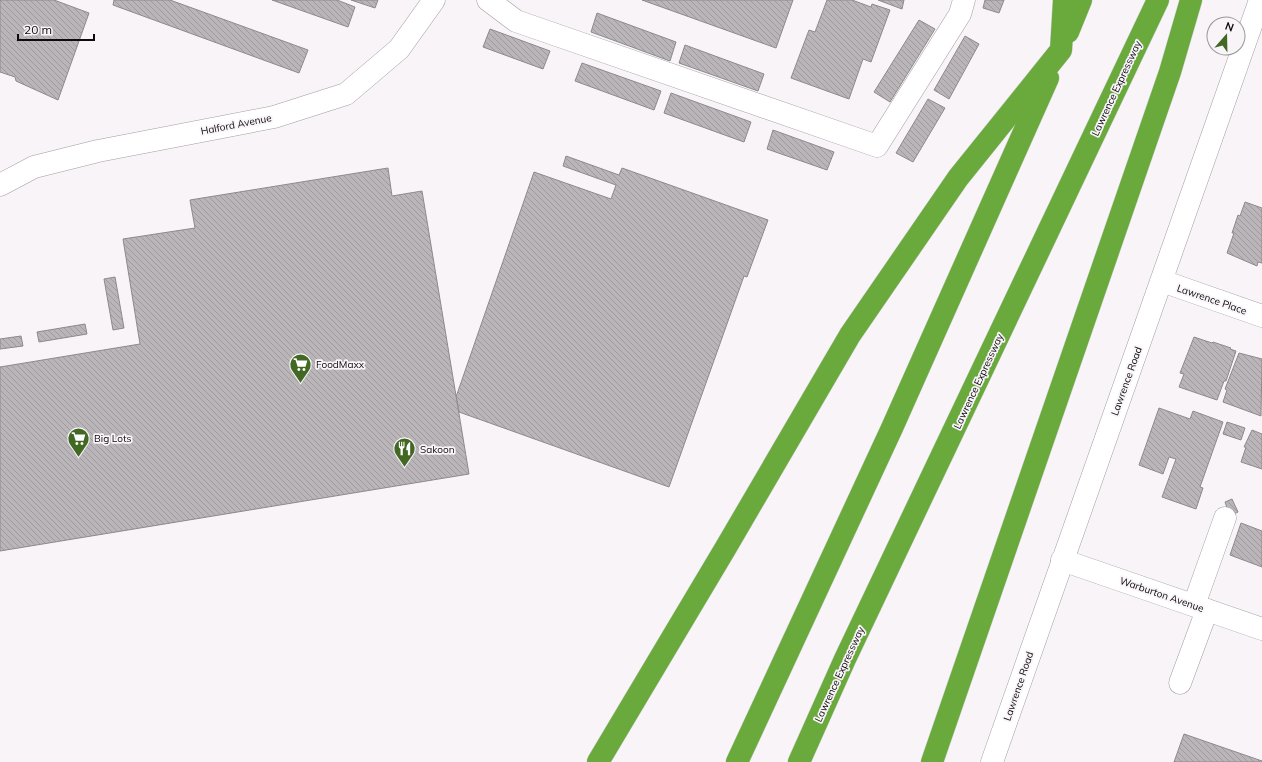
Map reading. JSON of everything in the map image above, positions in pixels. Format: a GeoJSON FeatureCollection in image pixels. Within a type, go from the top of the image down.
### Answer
{"type":"FeatureCollection","features":[{"type":"Feature","properties":{"kind":"highway"},"geometry":{"type":"LineString","coordinates":[[598,762],[850,335],[958,178],[1061,50],[1064,0]]}},
{"type":"Feature","properties":{"kind":"highway"},"geometry":{"type":"LineString","coordinates":[[736,762],[892,428],[1061,50],[1081,0]]}},
{"type":"Feature","properties":{"kind":"highway","name":"Lawrence Expressway"},"geometry":{"type":"LineString","coordinates":[[799,762],[845,659],[1158,0]]}},
{"type":"Feature","properties":{"kind":"highway"},"geometry":{"type":"LineString","coordinates":[[932,762],[1170,72],[1191,0]]}},
{"type":"Feature","properties":{"kind":"street","name":"Halford Avenue"},"geometry":{"type":"LineString","coordinates":[[0,185],[34,167],[98,151],[274,117],[346,94],[399,49],[434,0]]}},
{"type":"Feature","properties":{"kind":"street"},"geometry":{"type":"LineString","coordinates":[[488,0],[516,21],[877,146],[960,14],[964,0]]}},
{"type":"Feature","properties":{"kind":"street","name":"Lawrence Road"},"geometry":{"type":"LineString","coordinates":[[992,762],[1260,0]]}},
{"type":"Feature","properties":{"kind":"street","name":"Lawrence Place"},"geometry":{"type":"LineString","coordinates":[[1162,281],[1262,316]]}},
{"type":"Feature","properties":{"kind":"street"},"geometry":{"type":"LineString","coordinates":[[1180,683],[1225,518]]}},
{"type":"Feature","properties":{"kind":"street","name":"Warburton Avenue"},"geometry":{"type":"LineString","coordinates":[[1062,560],[1262,629]]}},
{"type":"Feature","properties":{"kind":"building"},"geometry":{"type":"Polygon","coordinates":[[[0,0],[54,0],[89,13],[58,100],[16,81],[15,77],[0,72],[0,0]]]}},
{"type":"Feature","properties":{"kind":"building"},"geometry":{"type":"Polygon","coordinates":[[[114,0],[170,0],[308,50],[299,73],[113,5],[114,0]]]}},
{"type":"Feature","properties":{"kind":"building"},"geometry":{"type":"Polygon","coordinates":[[[272,0],[337,0],[355,7],[348,27],[272,0]]]}},
{"type":"Feature","properties":{"kind":"building"},"geometry":{"type":"Polygon","coordinates":[[[351,0],[378,0],[375,8],[351,0]]]}},
{"type":"Feature","properties":{"kind":"building"},"geometry":{"type":"Polygon","coordinates":[[[642,0],[793,0],[776,48],[642,0]]]}},
{"type":"Feature","properties":{"kind":"building"},"geometry":{"type":"Polygon","coordinates":[[[827,0],[852,0],[871,7],[872,4],[890,10],[871,62],[863,59],[849,99],[791,78],[809,30],[815,32],[827,0]]]}},
{"type":"Feature","properties":{"kind":"building"},"geometry":{"type":"Polygon","coordinates":[[[878,0],[904,0],[902,9],[878,0]]]}},
{"type":"Feature","properties":{"kind":"building"},"geometry":{"type":"Polygon","coordinates":[[[985,0],[1004,0],[999,13],[983,8],[985,0]]]}},
{"type":"Feature","properties":{"kind":"building"},"geometry":{"type":"Polygon","coordinates":[[[597,13],[676,42],[670,61],[591,32],[597,13]]]}},
{"type":"Feature","properties":{"kind":"building"},"geometry":{"type":"Polygon","coordinates":[[[919,20],[935,29],[890,102],[874,92],[919,20]]]}},
{"type":"Feature","properties":{"kind":"building"},"geometry":{"type":"Polygon","coordinates":[[[490,29],[550,51],[543,69],[483,47],[490,29]]]}},
{"type":"Feature","properties":{"kind":"building"},"geometry":{"type":"Polygon","coordinates":[[[965,36],[979,44],[949,99],[934,90],[965,36]]]}},
{"type":"Feature","properties":{"kind":"building"},"geometry":{"type":"Polygon","coordinates":[[[685,45],[764,74],[758,91],[679,63],[685,45]]]}},
{"type":"Feature","properties":{"kind":"building"},"geometry":{"type":"Polygon","coordinates":[[[582,63],[661,91],[654,110],[575,81],[582,63]]]}},
{"type":"Feature","properties":{"kind":"building"},"geometry":{"type":"Polygon","coordinates":[[[671,93],[751,122],[744,142],[664,113],[671,93]]]}},
{"type":"Feature","properties":{"kind":"building"},"geometry":{"type":"Polygon","coordinates":[[[928,99],[945,108],[913,162],[896,153],[928,99]]]}},
{"type":"Feature","properties":{"kind":"building"},"geometry":{"type":"Polygon","coordinates":[[[773,130],[834,152],[827,170],[767,149],[773,130]]]}},
{"type":"Feature","properties":{"kind":"building"},"geometry":{"type":"Polygon","coordinates":[[[566,156],[619,175],[622,168],[768,220],[747,277],[744,276],[669,487],[459,412],[456,397],[534,172],[611,199],[616,185],[563,166],[566,156]]]}},
{"type":"Feature","properties":{"kind":"building"},"geometry":{"type":"Polygon","coordinates":[[[388,168],[392,196],[422,191],[469,474],[0,551],[0,367],[140,344],[123,239],[195,228],[190,200],[388,168]]]}},
{"type":"Feature","properties":{"kind":"building"},"geometry":{"type":"Polygon","coordinates":[[[1245,202],[1262,208],[1262,263],[1258,262],[1257,266],[1227,253],[1238,215],[1240,216],[1245,202]]]}},
{"type":"Feature","properties":{"kind":"building"},"geometry":{"type":"Polygon","coordinates":[[[115,277],[124,328],[113,330],[104,279],[115,277]]]}},
{"type":"Feature","properties":{"kind":"building"},"geometry":{"type":"Polygon","coordinates":[[[85,324],[87,334],[39,342],[37,332],[85,324]]]}},
{"type":"Feature","properties":{"kind":"building"},"geometry":{"type":"Polygon","coordinates":[[[21,336],[23,346],[0,349],[0,339],[21,336]]]}},
{"type":"Feature","properties":{"kind":"building"},"geometry":{"type":"Polygon","coordinates":[[[1194,337],[1231,348],[1230,349],[1236,351],[1226,381],[1224,381],[1217,400],[1179,387],[1184,374],[1180,373],[1194,337]]]}},
{"type":"Feature","properties":{"kind":"building"},"geometry":{"type":"Polygon","coordinates":[[[1239,353],[1262,359],[1261,416],[1223,402],[1227,390],[1225,389],[1239,353]]]}},
{"type":"Feature","properties":{"kind":"building"},"geometry":{"type":"Polygon","coordinates":[[[1159,408],[1190,419],[1193,411],[1223,422],[1200,487],[1203,488],[1196,509],[1162,497],[1176,459],[1169,457],[1163,474],[1139,465],[1159,408]]]}},
{"type":"Feature","properties":{"kind":"building"},"geometry":{"type":"Polygon","coordinates":[[[1227,422],[1245,428],[1241,440],[1223,434],[1227,422]]]}},
{"type":"Feature","properties":{"kind":"building"},"geometry":{"type":"Polygon","coordinates":[[[1252,430],[1262,434],[1262,469],[1241,462],[1246,447],[1244,447],[1252,430]]]}},
{"type":"Feature","properties":{"kind":"building"},"geometry":{"type":"Polygon","coordinates":[[[1232,499],[1238,512],[1230,516],[1225,502],[1232,499]]]}},
{"type":"Feature","properties":{"kind":"building"},"geometry":{"type":"Polygon","coordinates":[[[1241,523],[1262,531],[1262,567],[1230,555],[1241,523]]]}},
{"type":"Feature","properties":{"kind":"building"},"geometry":{"type":"Polygon","coordinates":[[[1184,734],[1262,761],[1262,762],[1174,762],[1184,734]]]}},
{"type":"Feature","properties":{"kind":"place","name":"FoodMaxx"},"geometry":{"type":"Point","coordinates":[300,384]}},
{"type":"Feature","properties":{"kind":"place","name":"Big Lots"},"geometry":{"type":"Point","coordinates":[79,458]}},
{"type":"Feature","properties":{"kind":"place","name":"Sakoon"},"geometry":{"type":"Point","coordinates":[405,468]}}]}
